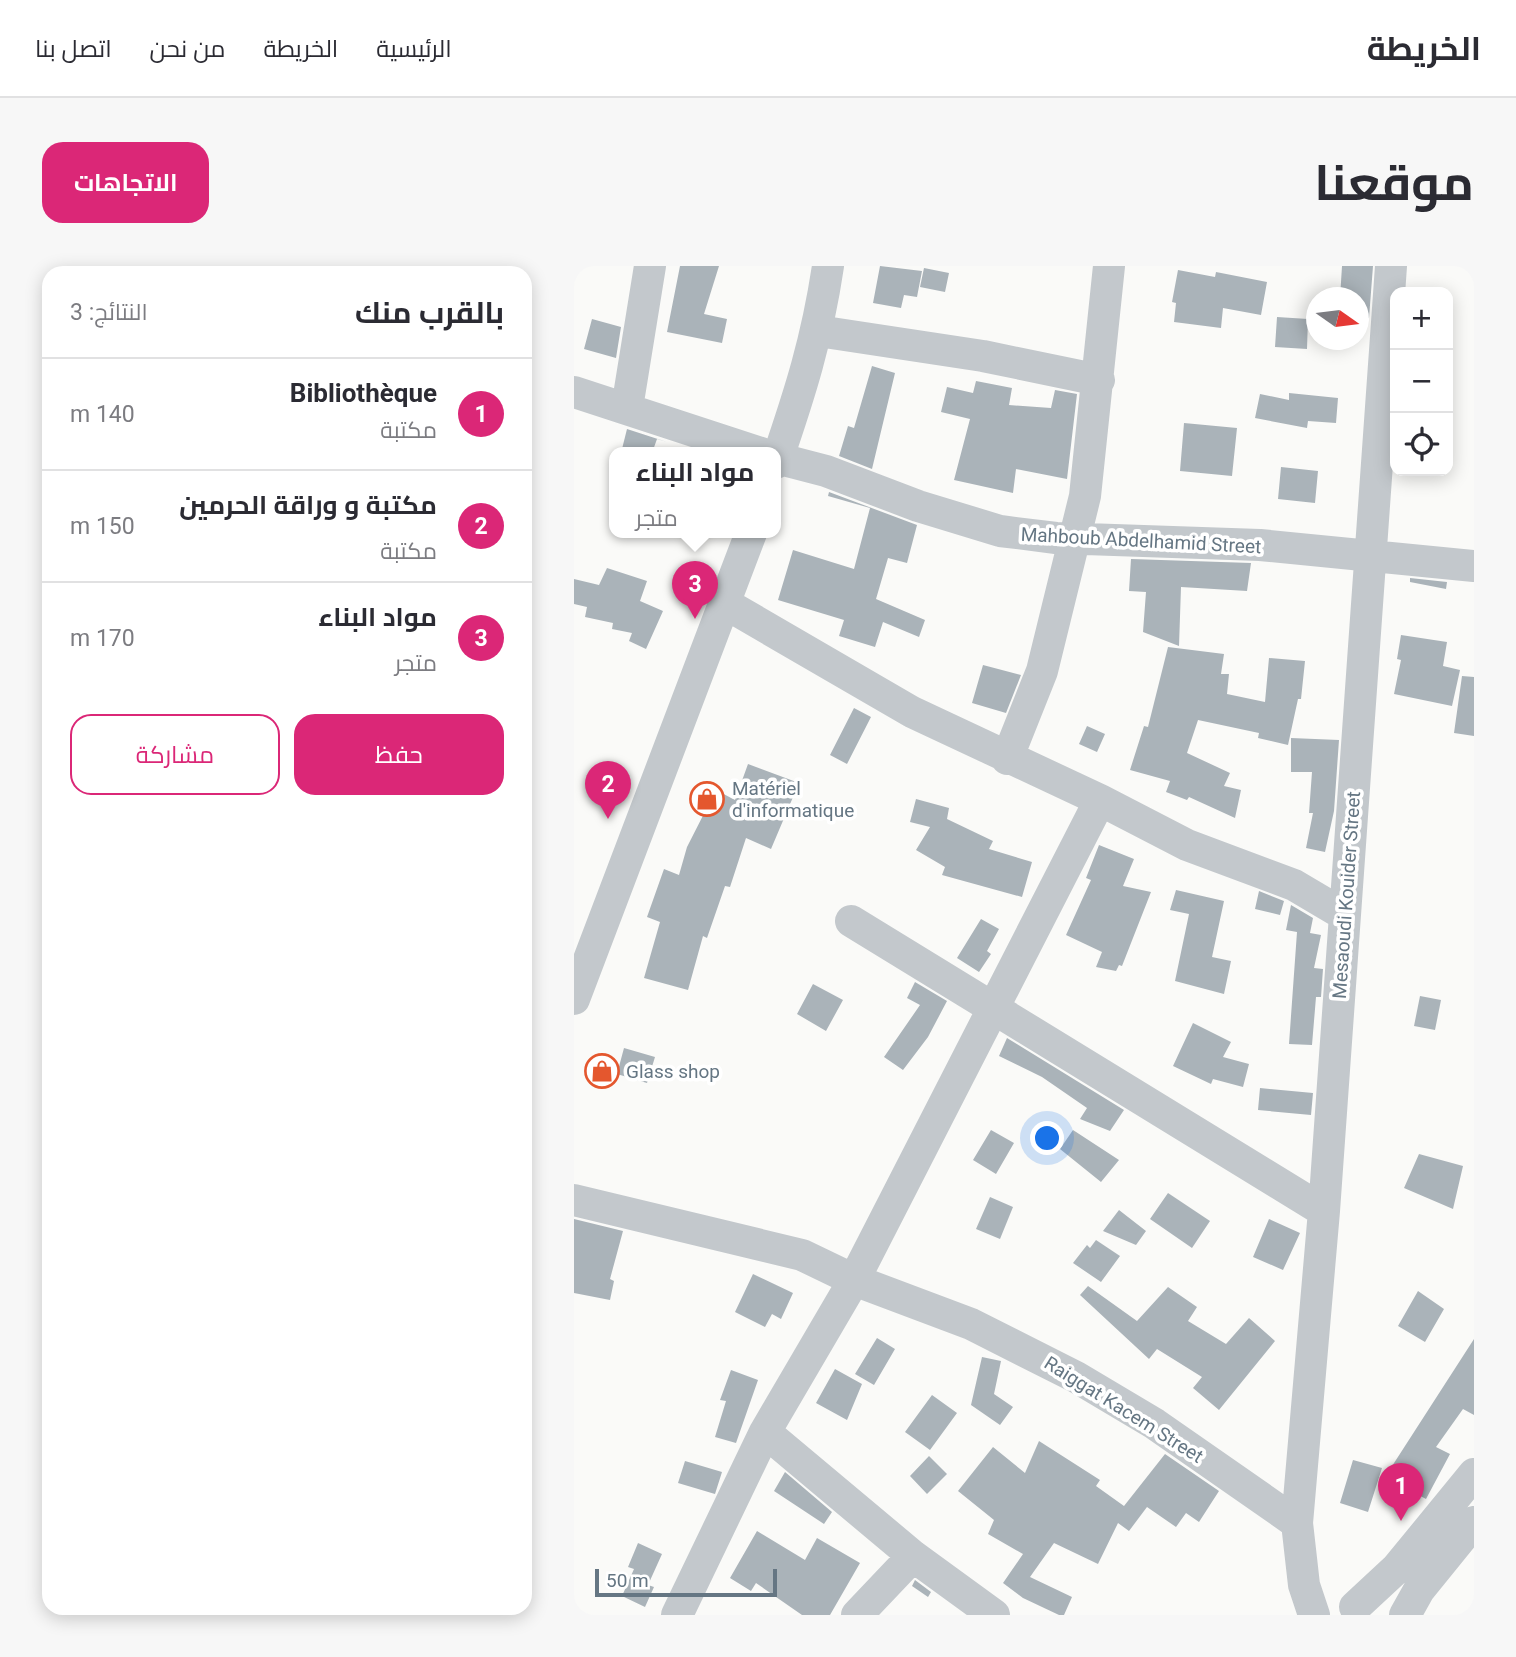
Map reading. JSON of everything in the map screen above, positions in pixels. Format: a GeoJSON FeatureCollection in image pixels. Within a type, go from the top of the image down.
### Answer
{"type":"FeatureCollection","features":[{"type":"Feature","properties":{"kind":"street"},"geometry":{"type":"LineString","coordinates":[[627,408],[650,266]]}},
{"type":"Feature","properties":{"kind":"street"},"geometry":{"type":"LineString","coordinates":[[777,447],[801,396],[818,331],[828,266]]}},
{"type":"Feature","properties":{"kind":"street"},"geometry":{"type":"LineString","coordinates":[[1007,759],[1042,671],[1085,496],[1109,266]]}},
{"type":"Feature","properties":{"kind":"street","name":"Mesaoudi Kouider Street"},"geometry":{"type":"LineString","coordinates":[[1297,1523],[1324,1211],[1391,266]]}},
{"type":"Feature","properties":{"kind":"street"},"geometry":{"type":"LineString","coordinates":[[818,331],[984,356],[1099,380]]}},
{"type":"Feature","properties":{"kind":"street","name":"Mahboub Abdelhamid Street"},"geometry":{"type":"LineString","coordinates":[[574,392],[740,447]]}},
{"type":"Feature","properties":{"kind":"street","name":"Mahboub Abdelhamid Street"},"geometry":{"type":"LineString","coordinates":[[781,460],[826,471],[918,506],[1000,531],[1056,538],[1260,545],[1370,558],[1474,566]]}},
{"type":"Feature","properties":{"kind":"street"},"geometry":{"type":"LineString","coordinates":[[574,999],[749,538]]}},
{"type":"Feature","properties":{"kind":"street"},"geometry":{"type":"LineString","coordinates":[[726,604],[912,712],[1007,759],[1100,800],[1187,845],[1294,885],[1343,914]]}},
{"type":"Feature","properties":{"kind":"street"},"geometry":{"type":"LineString","coordinates":[[687,1611],[765,1432],[855,1280],[1100,800]]}},
{"type":"Feature","properties":{"kind":"street"},"geometry":{"type":"LineString","coordinates":[[851,921],[1324,1211]]}},
{"type":"Feature","properties":{"kind":"street","name":"Raiggat Kacem Street"},"geometry":{"type":"LineString","coordinates":[[574,1200],[753,1241],[802,1255],[855,1280],[971,1324],[1076,1377],[1156,1424],[1297,1523]]}},
{"type":"Feature","properties":{"kind":"street"},"geometry":{"type":"LineString","coordinates":[[765,1432],[913,1556],[994,1615]]}},
{"type":"Feature","properties":{"kind":"street"},"geometry":{"type":"LineString","coordinates":[[1297,1523],[1304,1585],[1316,1615],[1337,1607],[1363,1611],[1474,1474]]}},
{"type":"Feature","properties":{"kind":"street"},"geometry":{"type":"LineString","coordinates":[[1405,1615],[1419,1590],[1474,1522]]}},
{"type":"Feature","properties":{"kind":"street"},"geometry":{"type":"LineString","coordinates":[[857,1615],[913,1556]]}},
{"type":"Feature","properties":{"kind":"building"},"geometry":{"type":"Polygon","coordinates":[[[680,266],[719,266],[704,314],[727,319],[722,343],[667,332],[680,266]]]}},
{"type":"Feature","properties":{"kind":"building"},"geometry":{"type":"Polygon","coordinates":[[[880,266],[922,271],[917,297],[904,295],[901,308],[873,303],[880,266]]]}},
{"type":"Feature","properties":{"kind":"building"},"geometry":{"type":"Polygon","coordinates":[[[1342,266],[1373,266],[1369,318],[1369,287],[1341,287],[1342,266]]]}},
{"type":"Feature","properties":{"kind":"building"},"geometry":{"type":"Polygon","coordinates":[[[924,268],[949,273],[945,292],[920,287],[924,268]]]}},
{"type":"Feature","properties":{"kind":"building"},"geometry":{"type":"Polygon","coordinates":[[[1178,270],[1215,277],[1216,272],[1267,282],[1261,315],[1223,308],[1221,328],[1174,322],[1176,303],[1172,302],[1178,270]]]}},
{"type":"Feature","properties":{"kind":"building"},"geometry":{"type":"Polygon","coordinates":[[[1277,317],[1306,319],[1306,349],[1275,347],[1277,317]]]}},
{"type":"Feature","properties":{"kind":"building"},"geometry":{"type":"Polygon","coordinates":[[[592,319],[621,327],[616,358],[584,349],[592,319]]]}},
{"type":"Feature","properties":{"kind":"building"},"geometry":{"type":"Polygon","coordinates":[[[872,366],[895,373],[872,469],[839,456],[848,426],[854,428],[872,366]]]}},
{"type":"Feature","properties":{"kind":"building"},"geometry":{"type":"Polygon","coordinates":[[[976,381],[1012,388],[1009,405],[1051,408],[1055,390],[1077,394],[1067,479],[1016,469],[1013,493],[954,480],[970,419],[941,412],[947,387],[973,393],[976,381]]]}},
{"type":"Feature","properties":{"kind":"building"},"geometry":{"type":"Polygon","coordinates":[[[1289,393],[1338,398],[1336,423],[1308,421],[1307,428],[1255,418],[1260,394],[1289,400],[1289,393]]]}},
{"type":"Feature","properties":{"kind":"building"},"geometry":{"type":"Polygon","coordinates":[[[1184,423],[1237,428],[1232,476],[1180,471],[1184,423]]]}},
{"type":"Feature","properties":{"kind":"building"},"geometry":{"type":"Polygon","coordinates":[[[627,429],[667,442],[657,439],[654,447],[622,447],[627,429]]]}},
{"type":"Feature","properties":{"kind":"building"},"geometry":{"type":"Polygon","coordinates":[[[1281,467],[1318,471],[1315,503],[1278,499],[1281,467]]]}},
{"type":"Feature","properties":{"kind":"building"},"geometry":{"type":"Polygon","coordinates":[[[829,492],[917,525],[907,563],[888,558],[876,599],[925,620],[919,637],[883,622],[875,647],[839,636],[844,620],[778,600],[793,550],[854,569],[870,508],[828,496],[829,492]]]}},
{"type":"Feature","properties":{"kind":"building"},"geometry":{"type":"Polygon","coordinates":[[[1131,559],[1251,563],[1247,591],[1181,587],[1179,646],[1143,632],[1146,592],[1129,591],[1131,559]]]}},
{"type":"Feature","properties":{"kind":"building"},"geometry":{"type":"Polygon","coordinates":[[[607,568],[647,581],[640,601],[663,611],[646,649],[629,641],[632,633],[612,629],[613,623],[585,617],[587,607],[574,604],[574,579],[599,585],[607,568]]]}},
{"type":"Feature","properties":{"kind":"building"},"geometry":{"type":"Polygon","coordinates":[[[1410,578],[1447,582],[1446,589],[1410,582],[1410,578]]]}},
{"type":"Feature","properties":{"kind":"building"},"geometry":{"type":"Polygon","coordinates":[[[1401,635],[1447,642],[1443,666],[1460,670],[1452,706],[1394,694],[1401,660],[1397,659],[1401,635]]]}},
{"type":"Feature","properties":{"kind":"building"},"geometry":{"type":"Polygon","coordinates":[[[1168,647],[1224,654],[1221,674],[1229,674],[1227,694],[1265,702],[1269,658],[1305,661],[1301,699],[1298,699],[1288,745],[1258,738],[1259,733],[1198,720],[1187,753],[1230,773],[1224,786],[1241,790],[1235,818],[1189,797],[1187,800],[1166,792],[1170,781],[1130,770],[1144,726],[1148,727],[1168,647]]]}},
{"type":"Feature","properties":{"kind":"building"},"geometry":{"type":"Polygon","coordinates":[[[983,665],[1021,675],[1006,713],[972,703],[983,665]]]}},
{"type":"Feature","properties":{"kind":"building"},"geometry":{"type":"Polygon","coordinates":[[[1462,676],[1474,677],[1474,736],[1454,733],[1462,676]]]}},
{"type":"Feature","properties":{"kind":"building"},"geometry":{"type":"Polygon","coordinates":[[[854,708],[871,717],[847,764],[830,755],[854,708]]]}},
{"type":"Feature","properties":{"kind":"building"},"geometry":{"type":"Polygon","coordinates":[[[1087,726],[1105,734],[1097,752],[1079,744],[1087,726]]]}},
{"type":"Feature","properties":{"kind":"building"},"geometry":{"type":"Polygon","coordinates":[[[1291,738],[1339,740],[1334,811],[1325,852],[1306,848],[1313,813],[1309,813],[1312,772],[1291,772],[1291,738]]]}},
{"type":"Feature","properties":{"kind":"building"},"geometry":{"type":"Polygon","coordinates":[[[748,764],[799,783],[771,849],[746,838],[730,887],[725,886],[707,938],[703,936],[688,990],[644,978],[660,922],[647,917],[664,869],[679,875],[687,847],[716,790],[735,800],[748,764]]]}},
{"type":"Feature","properties":{"kind":"building"},"geometry":{"type":"Polygon","coordinates":[[[916,799],[949,808],[947,819],[993,841],[989,849],[1032,862],[1022,897],[942,875],[945,867],[916,850],[930,827],[910,822],[916,799]]]}},
{"type":"Feature","properties":{"kind":"building"},"geometry":{"type":"Polygon","coordinates":[[[1099,845],[1134,859],[1123,886],[1151,892],[1122,966],[1119,965],[1116,971],[1096,967],[1102,952],[1066,935],[1091,880],[1086,878],[1099,845]]]}},
{"type":"Feature","properties":{"kind":"building"},"geometry":{"type":"Polygon","coordinates":[[[1176,890],[1224,901],[1212,957],[1231,961],[1224,994],[1175,981],[1189,914],[1170,910],[1176,890]]]}},
{"type":"Feature","properties":{"kind":"building"},"geometry":{"type":"Polygon","coordinates":[[[1259,891],[1284,901],[1280,915],[1255,909],[1259,891]]]}},
{"type":"Feature","properties":{"kind":"building"},"geometry":{"type":"Polygon","coordinates":[[[1291,905],[1313,918],[1310,933],[1321,935],[1314,968],[1323,969],[1321,997],[1316,997],[1312,1045],[1289,1044],[1297,932],[1286,930],[1291,905]]]}},
{"type":"Feature","properties":{"kind":"building"},"geometry":{"type":"Polygon","coordinates":[[[981,919],[999,929],[987,951],[991,954],[979,972],[957,958],[981,919]]]}},
{"type":"Feature","properties":{"kind":"building"},"geometry":{"type":"Polygon","coordinates":[[[915,982],[947,1001],[928,1037],[903,1070],[884,1057],[920,1005],[907,998],[915,982]]]}},
{"type":"Feature","properties":{"kind":"building"},"geometry":{"type":"Polygon","coordinates":[[[813,984],[843,1000],[826,1031],[797,1014],[813,984]]]}},
{"type":"Feature","properties":{"kind":"building"},"geometry":{"type":"Polygon","coordinates":[[[1420,996],[1441,1000],[1435,1030],[1414,1026],[1420,996]]]}},
{"type":"Feature","properties":{"kind":"building"},"geometry":{"type":"Polygon","coordinates":[[[1193,1023],[1231,1042],[1223,1057],[1249,1064],[1243,1087],[1213,1079],[1211,1084],[1173,1066],[1193,1023]]]}},
{"type":"Feature","properties":{"kind":"building"},"geometry":{"type":"Polygon","coordinates":[[[1007,1038],[1124,1110],[1110,1131],[1080,1119],[1087,1108],[1042,1077],[999,1056],[1007,1038]]]}},
{"type":"Feature","properties":{"kind":"building"},"geometry":{"type":"Polygon","coordinates":[[[624,1048],[655,1057],[647,1083],[617,1074],[624,1048]]]}},
{"type":"Feature","properties":{"kind":"building"},"geometry":{"type":"Polygon","coordinates":[[[1260,1088],[1313,1093],[1311,1115],[1258,1110],[1260,1088]]]}},
{"type":"Feature","properties":{"kind":"building"},"geometry":{"type":"Polygon","coordinates":[[[991,1130],[1014,1143],[996,1174],[973,1160],[991,1130]]]}},
{"type":"Feature","properties":{"kind":"building"},"geometry":{"type":"Polygon","coordinates":[[[1073,1130],[1119,1160],[1101,1182],[1060,1149],[1073,1130]]]}},
{"type":"Feature","properties":{"kind":"building"},"geometry":{"type":"Polygon","coordinates":[[[1419,1154],[1463,1166],[1453,1209],[1404,1188],[1419,1154]]]}},
{"type":"Feature","properties":{"kind":"building"},"geometry":{"type":"Polygon","coordinates":[[[1168,1193],[1210,1221],[1192,1248],[1150,1219],[1168,1193]]]}},
{"type":"Feature","properties":{"kind":"building"},"geometry":{"type":"Polygon","coordinates":[[[990,1197],[1013,1207],[1000,1239],[976,1229],[990,1197]]]}},
{"type":"Feature","properties":{"kind":"building"},"geometry":{"type":"Polygon","coordinates":[[[1119,1210],[1146,1231],[1136,1245],[1103,1231],[1119,1210]]]}},
{"type":"Feature","properties":{"kind":"building"},"geometry":{"type":"Polygon","coordinates":[[[574,1219],[623,1231],[610,1279],[614,1281],[610,1300],[574,1293],[574,1219]]]}},
{"type":"Feature","properties":{"kind":"building"},"geometry":{"type":"Polygon","coordinates":[[[1269,1219],[1300,1233],[1283,1270],[1253,1257],[1269,1219]]]}},
{"type":"Feature","properties":{"kind":"building"},"geometry":{"type":"Polygon","coordinates":[[[1096,1240],[1120,1256],[1101,1282],[1073,1263],[1087,1245],[1090,1248],[1096,1240]]]}},
{"type":"Feature","properties":{"kind":"building"},"geometry":{"type":"Polygon","coordinates":[[[753,1274],[793,1293],[781,1319],[772,1314],[765,1327],[735,1312],[753,1274]]]}},
{"type":"Feature","properties":{"kind":"building"},"geometry":{"type":"Polygon","coordinates":[[[1088,1286],[1137,1321],[1168,1287],[1197,1307],[1188,1321],[1226,1344],[1249,1318],[1275,1341],[1219,1410],[1193,1388],[1202,1377],[1157,1349],[1149,1359],[1080,1295],[1088,1286]]]}},
{"type":"Feature","properties":{"kind":"building"},"geometry":{"type":"Polygon","coordinates":[[[1418,1291],[1444,1309],[1425,1342],[1398,1326],[1418,1291]]]}},
{"type":"Feature","properties":{"kind":"building"},"geometry":{"type":"Polygon","coordinates":[[[877,1338],[895,1349],[874,1385],[855,1374],[877,1338]]]}},
{"type":"Feature","properties":{"kind":"building"},"geometry":{"type":"Polygon","coordinates":[[[1474,1339],[1474,1415],[1463,1409],[1436,1447],[1450,1454],[1426,1499],[1385,1477],[1474,1339]]]}},
{"type":"Feature","properties":{"kind":"building"},"geometry":{"type":"Polygon","coordinates":[[[982,1357],[1001,1361],[994,1394],[1013,1407],[1000,1425],[971,1405],[982,1357]]]}},
{"type":"Feature","properties":{"kind":"building"},"geometry":{"type":"Polygon","coordinates":[[[835,1369],[862,1384],[847,1420],[816,1403],[835,1369]]]}},
{"type":"Feature","properties":{"kind":"building"},"geometry":{"type":"Polygon","coordinates":[[[731,1370],[758,1380],[736,1443],[715,1437],[726,1401],[720,1400],[731,1370]]]}},
{"type":"Feature","properties":{"kind":"building"},"geometry":{"type":"Polygon","coordinates":[[[932,1395],[957,1413],[930,1450],[905,1432],[932,1395]]]}},
{"type":"Feature","properties":{"kind":"building"},"geometry":{"type":"Polygon","coordinates":[[[1039,1441],[1100,1480],[1096,1486],[1124,1506],[1165,1454],[1219,1491],[1199,1522],[1186,1513],[1176,1527],[1147,1507],[1129,1531],[1118,1523],[1098,1564],[1054,1543],[1030,1577],[1072,1597],[1064,1615],[1059,1615],[1023,1598],[1003,1583],[1023,1554],[988,1534],[994,1520],[958,1491],[993,1447],[1025,1473],[1039,1441]]]}},
{"type":"Feature","properties":{"kind":"building"},"geometry":{"type":"Polygon","coordinates":[[[929,1456],[947,1474],[927,1494],[910,1476],[929,1456]]]}},
{"type":"Feature","properties":{"kind":"building"},"geometry":{"type":"Polygon","coordinates":[[[1353,1460],[1382,1468],[1368,1512],[1340,1503],[1353,1460]]]}},
{"type":"Feature","properties":{"kind":"building"},"geometry":{"type":"Polygon","coordinates":[[[685,1461],[722,1472],[715,1494],[678,1483],[685,1461]]]}},
{"type":"Feature","properties":{"kind":"building"},"geometry":{"type":"Polygon","coordinates":[[[785,1472],[832,1512],[824,1524],[774,1491],[785,1472]]]}},
{"type":"Feature","properties":{"kind":"building"},"geometry":{"type":"Polygon","coordinates":[[[757,1531],[805,1560],[817,1538],[860,1563],[830,1615],[802,1615],[756,1583],[751,1591],[730,1578],[757,1531]]]}},
{"type":"Feature","properties":{"kind":"building"},"geometry":{"type":"Polygon","coordinates":[[[638,1543],[662,1554],[648,1585],[654,1587],[645,1607],[622,1596],[634,1569],[628,1567],[638,1543]]]}},
{"type":"Feature","properties":{"kind":"building"},"geometry":{"type":"Polygon","coordinates":[[[915,1580],[931,1592],[928,1597],[912,1586],[915,1580]]]}},
{"type":"Feature","properties":{"kind":"place","name":"مواد البناء"},"geometry":{"type":"Point","coordinates":[695,619]}},
{"type":"Feature","properties":{"kind":"place","name":"Matériel d'informatique"},"geometry":{"type":"Point","coordinates":[707,799]}},
{"type":"Feature","properties":{"kind":"place","name":"مكتبة و وراقة الحرمين"},"geometry":{"type":"Point","coordinates":[608,819]}},
{"type":"Feature","properties":{"kind":"place","name":"Glass shop"},"geometry":{"type":"Point","coordinates":[602,1071]}},
{"type":"Feature","properties":{"kind":"place","name":"Bibliothèque"},"geometry":{"type":"Point","coordinates":[1401,1521]}}]}
